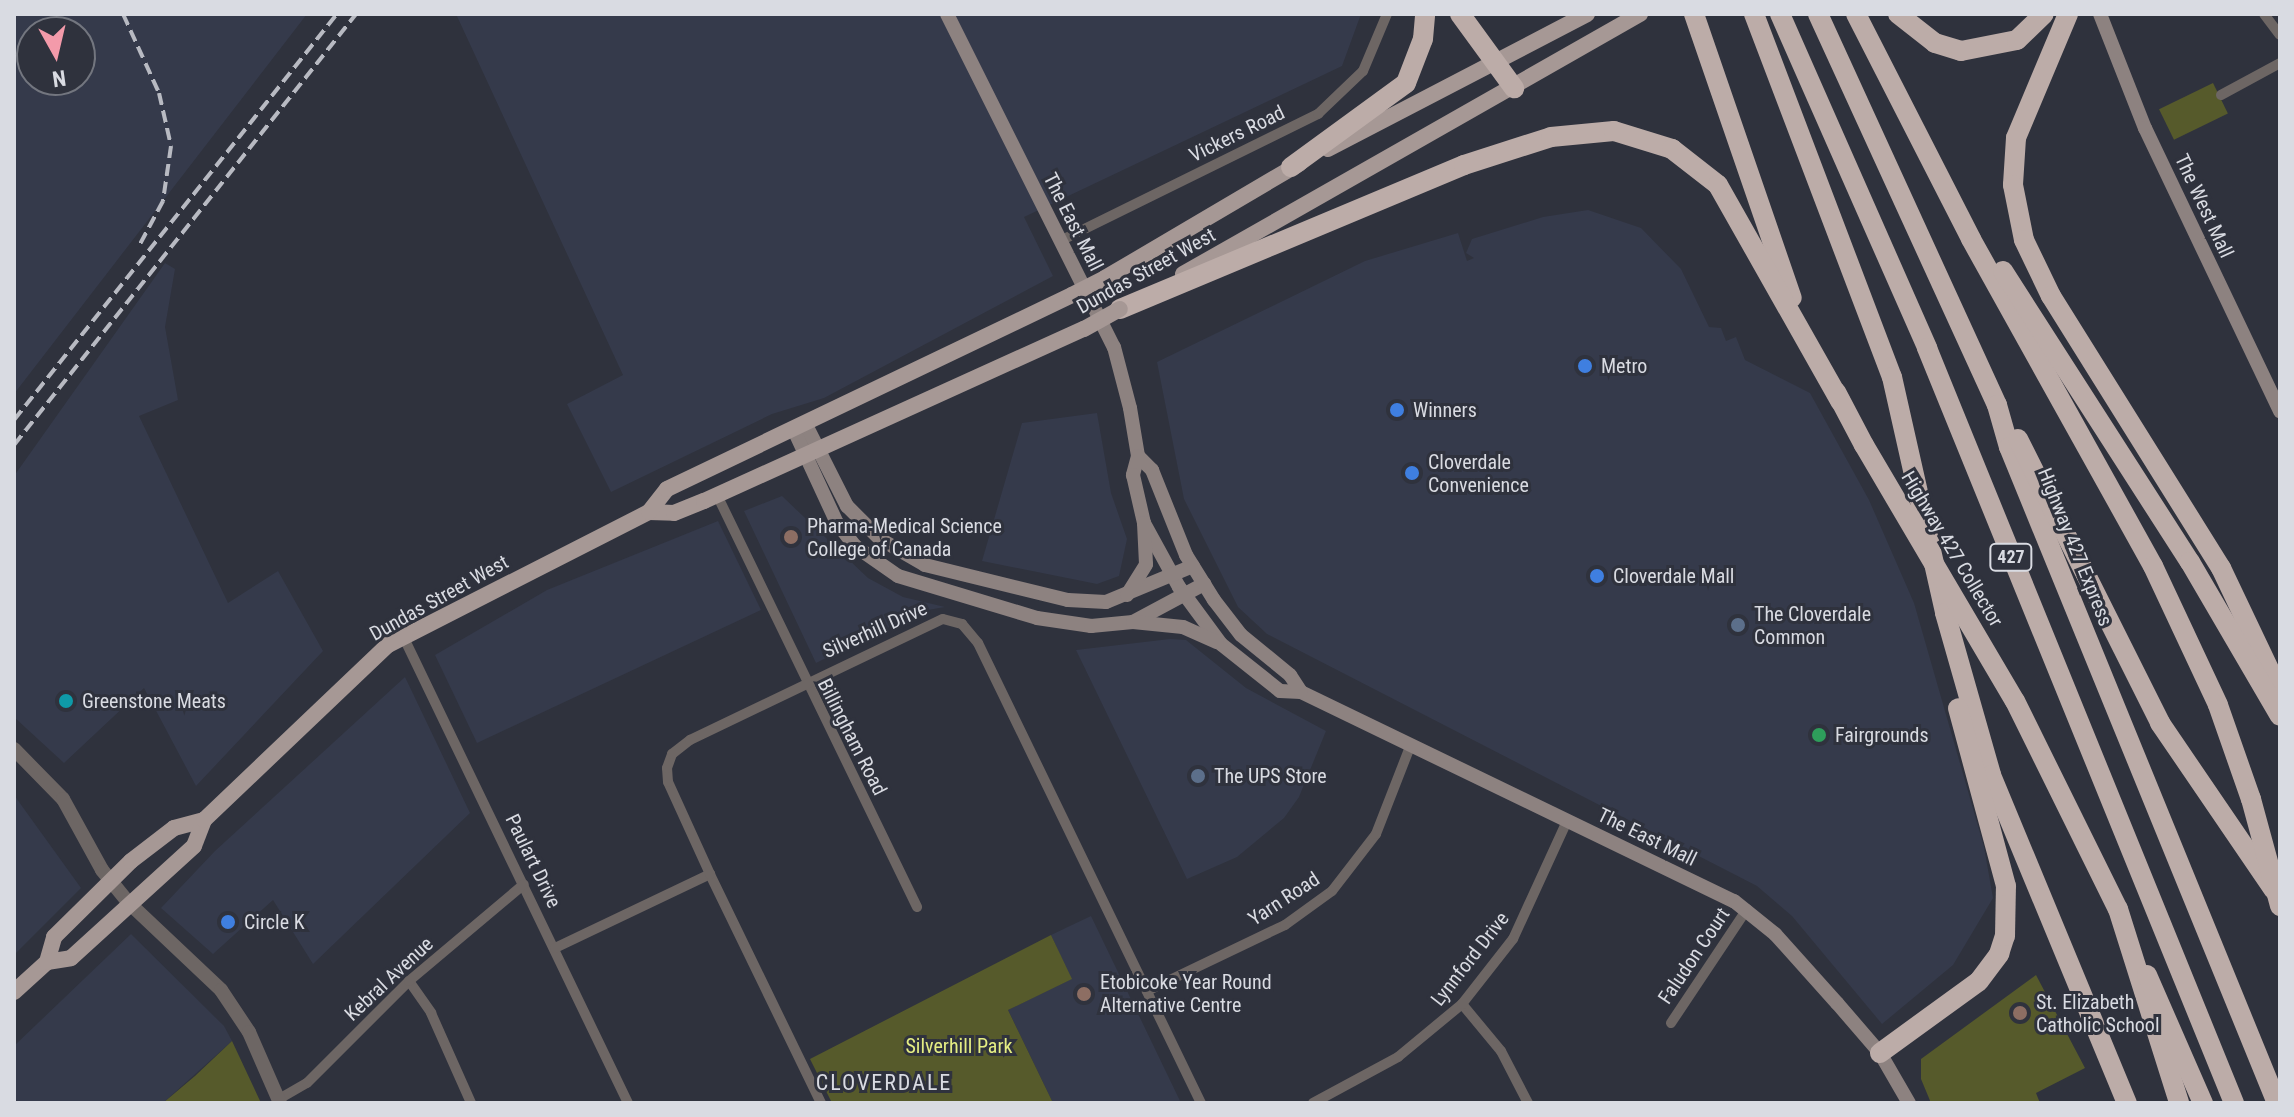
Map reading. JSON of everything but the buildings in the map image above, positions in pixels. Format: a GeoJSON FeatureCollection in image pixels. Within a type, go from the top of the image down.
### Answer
{"type":"FeatureCollection","features":[{"type":"Feature","properties":{"kind":"highway"},"geometry":{"type":"LineString","coordinates":[[1291,167],[1406,83],[1423,39],[1425,14]]}},
{"type":"Feature","properties":{"kind":"highway"},"geometry":{"type":"LineString","coordinates":[[1460,14],[1492,64],[1514,88]]}},
{"type":"Feature","properties":{"kind":"highway"},"geometry":{"type":"LineString","coordinates":[[1754,14],[1892,377],[1945,613],[2010,826],[2127,1103]]}},
{"type":"Feature","properties":{"kind":"highway","name":"427"},"geometry":{"type":"LineString","coordinates":[[1780,14],[1927,348],[2234,1103]]}},
{"type":"Feature","properties":{"kind":"highway","name":"Highway 427 Express"},"geometry":{"type":"LineString","coordinates":[[1818,14],[1997,405],[2015,462],[2277,1103]]}},
{"type":"Feature","properties":{"kind":"highway"},"geometry":{"type":"LineString","coordinates":[[1856,14],[1971,239],[2153,566],[2213,693],[2251,799],[2280,906]]}},
{"type":"Feature","properties":{"kind":"highway"},"geometry":{"type":"LineString","coordinates":[[1863,14],[1988,246],[2190,562],[2280,716]]}},
{"type":"Feature","properties":{"kind":"highway"},"geometry":{"type":"LineString","coordinates":[[1898,14],[1935,43],[1961,51],[2017,40],[2044,14]]}},
{"type":"Feature","properties":{"kind":"highway"},"geometry":{"type":"LineString","coordinates":[[2068,14],[2016,138],[2013,185],[2024,240],[2051,296],[2221,568],[2280,695]]}},
{"type":"Feature","properties":{"kind":"highway","name":"Highway 427 Collector"},"geometry":{"type":"LineString","coordinates":[[1690,15],[1710,61],[1796,310],[1864,445],[2015,701],[2118,909],[2179,1103]]}},
{"type":"Feature","properties":{"kind":"highway"},"geometry":{"type":"LineString","coordinates":[[1120,309],[1389,192],[1518,147],[1602,130],[1659,143],[1695,163],[1718,185],[1841,402]]}},
{"type":"Feature","properties":{"kind":"highway"},"geometry":{"type":"LineString","coordinates":[[1997,405],[2160,723],[2280,899]]}},
{"type":"Feature","properties":{"kind":"highway"},"geometry":{"type":"LineString","coordinates":[[1880,1053],[1979,981],[1999,954],[2005,936],[2006,886],[1945,659],[1945,613]]}},
{"type":"Feature","properties":{"kind":"highway"},"geometry":{"type":"LineString","coordinates":[[2118,909],[2203,1103]]}},
{"type":"Feature","properties":{"kind":"main road","name":"The East Mall"},"geometry":{"type":"LineString","coordinates":[[947,14],[1114,347],[1138,456],[1133,475],[1144,523],[1185,595],[1221,644],[1280,691],[1301,692],[1747,909],[1880,1053],[1906,1102]]}},
{"type":"Feature","properties":{"kind":"main road","name":"Dundas Street West"},"geometry":{"type":"LineString","coordinates":[[47,962],[71,958],[128,902],[194,846],[204,820],[353,675],[403,636],[649,512],[667,489],[800,428],[1105,278],[1291,167],[1587,14]]}},
{"type":"Feature","properties":{"kind":"main road","name":"Dundas Street West"},"geometry":{"type":"LineString","coordinates":[[649,512],[674,513],[717,495],[1084,329],[1640,14]]}},
{"type":"Feature","properties":{"kind":"main road","name":"The West Mall"},"geometry":{"type":"LineString","coordinates":[[2100,14],[2145,128],[2280,411]]}},
{"type":"Feature","properties":{"kind":"main road"},"geometry":{"type":"LineString","coordinates":[[800,428],[837,523],[855,546],[898,576],[1057,622],[1133,622],[1183,627],[1221,644]]}},
{"type":"Feature","properties":{"kind":"main road"},"geometry":{"type":"LineString","coordinates":[[810,452],[847,506],[880,539],[925,565],[1068,600],[1124,599],[1193,566]]}},
{"type":"Feature","properties":{"kind":"main road","name":"The East Mall"},"geometry":{"type":"LineString","coordinates":[[1138,456],[1152,470],[1193,566],[1204,584],[1241,635],[1290,675],[1301,692]]}},
{"type":"Feature","properties":{"kind":"main road"},"geometry":{"type":"LineString","coordinates":[[1124,599],[1146,564],[1144,523]]}},
{"type":"Feature","properties":{"kind":"main road"},"geometry":{"type":"LineString","coordinates":[[1133,622],[1204,584]]}},
{"type":"Feature","properties":{"kind":"main road","name":"Dundas Street West"},"geometry":{"type":"LineString","coordinates":[[14,992],[47,962],[54,937],[110,880],[174,828],[204,820]]}},
{"type":"Feature","properties":{"kind":"street","name":"Vickers Road"},"geometry":{"type":"LineString","coordinates":[[1060,241],[1318,114],[1363,71],[1387,14]]}},
{"type":"Feature","properties":{"kind":"street"},"geometry":{"type":"LineString","coordinates":[[2264,14],[2280,35]]}},
{"type":"Feature","properties":{"kind":"street"},"geometry":{"type":"LineString","coordinates":[[2221,95],[2280,63]]}},
{"type":"Feature","properties":{"kind":"street","name":"Billingham Road"},"geometry":{"type":"LineString","coordinates":[[717,495],[805,682],[917,907]]}},
{"type":"Feature","properties":{"kind":"street","name":"Silverhill Drive"},"geometry":{"type":"LineString","coordinates":[[821,1103],[668,782],[670,757],[690,740],[805,682],[931,622],[950,620],[967,628],[1201,1103]]}},
{"type":"Feature","properties":{"kind":"street","name":"Paulart Drive"},"geometry":{"type":"LineString","coordinates":[[403,636],[628,1103]]}},
{"type":"Feature","properties":{"kind":"street","name":"Yarn Road"},"geometry":{"type":"LineString","coordinates":[[1147,991],[1285,925],[1332,891],[1376,834],[1411,744]]}},
{"type":"Feature","properties":{"kind":"street"},"geometry":{"type":"LineString","coordinates":[[14,749],[63,799],[110,880],[128,902],[221,990],[249,1032],[279,1101]]}},
{"type":"Feature","properties":{"kind":"street","name":"Lynnford Drive"},"geometry":{"type":"LineString","coordinates":[[1313,1103],[1398,1057],[1462,1004],[1513,939],[1567,821]]}},
{"type":"Feature","properties":{"kind":"street"},"geometry":{"type":"LineString","coordinates":[[555,948],[710,874]]}},
{"type":"Feature","properties":{"kind":"street","name":"Kebral Avenue"},"geometry":{"type":"LineString","coordinates":[[279,1101],[307,1083],[409,981],[524,884]]}},
{"type":"Feature","properties":{"kind":"street","name":"Faludon Court"},"geometry":{"type":"LineString","coordinates":[[1671,1023],[1747,909]]}},
{"type":"Feature","properties":{"kind":"street"},"geometry":{"type":"LineString","coordinates":[[409,981],[431,1013],[471,1103]]}},
{"type":"Feature","properties":{"kind":"street"},"geometry":{"type":"LineString","coordinates":[[1462,1004],[1501,1051],[1528,1103]]}},
{"type":"Feature","properties":{"kind":"shaded area"},"geometry":{"type":"Polygon","coordinates":[[[14,14],[307,14],[14,394],[14,14]]]}},
{"type":"Feature","properties":{"kind":"shaded area"},"geometry":{"type":"Polygon","coordinates":[[[456,14],[1361,14],[1342,66],[1024,217],[1053,276],[824,398],[772,414],[611,492],[567,404],[623,375],[456,14]]]}},
{"type":"Feature","properties":{"kind":"shaded area","name":"Cloverdale Mall"},"geometry":{"type":"Polygon","coordinates":[[[1588,210],[1641,228],[1681,269],[1709,327],[1721,328],[1726,341],[1736,337],[1745,360],[1810,393],[1869,500],[1914,603],[1984,847],[1993,898],[1953,965],[1882,1024],[1792,916],[1757,886],[1267,634],[1238,607],[1184,499],[1157,362],[1365,261],[1458,233],[1467,261],[1474,258],[1466,253],[1472,239],[1543,217],[1588,210]]]}},
{"type":"Feature","properties":{"kind":"shaded area"},"geometry":{"type":"Polygon","coordinates":[[[165,263],[175,269],[165,327],[178,400],[139,416],[228,603],[278,571],[323,651],[196,786],[144,688],[64,763],[14,717],[14,476],[165,263]]]}},
{"type":"Feature","properties":{"kind":"shaded area"},"geometry":{"type":"Polygon","coordinates":[[[1097,413],[1111,493],[1127,539],[1119,576],[1097,584],[982,561],[1022,423],[1097,413]]]}},
{"type":"Feature","properties":{"kind":"shaded area"},"geometry":{"type":"Polygon","coordinates":[[[782,496],[868,578],[903,597],[945,607],[922,611],[816,663],[744,511],[782,496]]]}},
{"type":"Feature","properties":{"kind":"shaded area"},"geometry":{"type":"Polygon","coordinates":[[[718,521],[761,610],[477,743],[435,655],[547,590],[718,521]]]}},
{"type":"Feature","properties":{"kind":"shaded area"},"geometry":{"type":"Polygon","coordinates":[[[1170,639],[1186,640],[1246,688],[1326,731],[1299,797],[1284,818],[1237,857],[1187,879],[1076,650],[1170,639]]]}},
{"type":"Feature","properties":{"kind":"shaded area"},"geometry":{"type":"Polygon","coordinates":[[[405,677],[470,813],[313,964],[273,900],[213,954],[161,908],[215,851],[405,677]]]}},
{"type":"Feature","properties":{"kind":"shaded area"},"geometry":{"type":"Polygon","coordinates":[[[14,795],[81,888],[14,955],[14,795]]]}},
{"type":"Feature","properties":{"kind":"shaded area","name":"Etobicoke Year Round Alternative Centre"},"geometry":{"type":"Polygon","coordinates":[[[1091,916],[1181,1103],[1053,1103],[1008,1010],[1071,979],[1051,935],[1091,916]]]}},
{"type":"Feature","properties":{"kind":"shaded area"},"geometry":{"type":"Polygon","coordinates":[[[131,934],[224,1026],[232,1041],[163,1103],[14,1103],[14,1046],[131,934]]]}},
{"type":"Feature","properties":{"kind":"green space"},"geometry":{"type":"Polygon","coordinates":[[[2213,83],[2228,114],[2174,140],[2159,109],[2213,83]]]}},
{"type":"Feature","properties":{"kind":"green space","name":"Silverhill Park"},"geometry":{"type":"Polygon","coordinates":[[[1051,935],[1072,979],[1008,1010],[1053,1103],[832,1103],[810,1059],[1051,935]]]}},
{"type":"Feature","properties":{"kind":"green space","name":"St. Elizabeth Catholic School"},"geometry":{"type":"Polygon","coordinates":[[[2036,975],[2085,1068],[2036,1093],[2040,1103],[1931,1103],[1921,1079],[1921,1059],[2036,975]]]}},
{"type":"Feature","properties":{"kind":"green space"},"geometry":{"type":"Polygon","coordinates":[[[232,1041],[261,1103],[163,1103],[195,1076],[232,1041]]]}},
{"type":"Feature","properties":{"kind":"railway"},"geometry":{"type":"LineString","coordinates":[[123,14],[159,93],[171,146],[163,201],[139,246]]}},
{"type":"Feature","properties":{"kind":"railway"},"geometry":{"type":"LineString","coordinates":[[14,420],[337,14]]}},
{"type":"Feature","properties":{"kind":"railway"},"geometry":{"type":"LineString","coordinates":[[14,445],[356,14]]}},
{"type":"Feature","properties":{"kind":"place","name":"Metro"},"geometry":{"type":"Point","coordinates":[1585,366]}},
{"type":"Feature","properties":{"kind":"place","name":"Winners"},"geometry":{"type":"Point","coordinates":[1397,410]}},
{"type":"Feature","properties":{"kind":"place","name":"Cloverdale Convenience"},"geometry":{"type":"Point","coordinates":[1412,473]}},
{"type":"Feature","properties":{"kind":"place","name":"Pharma-Medical Science College of Canada"},"geometry":{"type":"Point","coordinates":[791,537]}},
{"type":"Feature","properties":{"kind":"place","name":"Cloverdale Mall"},"geometry":{"type":"Point","coordinates":[1597,576]}},
{"type":"Feature","properties":{"kind":"place","name":"The Cloverdale Common"},"geometry":{"type":"Point","coordinates":[1738,625]}},
{"type":"Feature","properties":{"kind":"place","name":"Greenstone Meats"},"geometry":{"type":"Point","coordinates":[66,701]}},
{"type":"Feature","properties":{"kind":"place","name":"Fairgrounds"},"geometry":{"type":"Point","coordinates":[1819,735]}},
{"type":"Feature","properties":{"kind":"place","name":"The UPS Store"},"geometry":{"type":"Point","coordinates":[1198,776]}},
{"type":"Feature","properties":{"kind":"place","name":"Circle K"},"geometry":{"type":"Point","coordinates":[228,922]}},
{"type":"Feature","properties":{"kind":"place","name":"Etobicoke Year Round Alternative Centre"},"geometry":{"type":"Point","coordinates":[1084,994]}},
{"type":"Feature","properties":{"kind":"place","name":"St. Elizabeth Catholic School"},"geometry":{"type":"Point","coordinates":[2020,1013]}},
{"type":"Feature","properties":{"kind":"district","name":"CLOVERDALE"},"geometry":{"type":"Point","coordinates":[884,1083]}}]}
